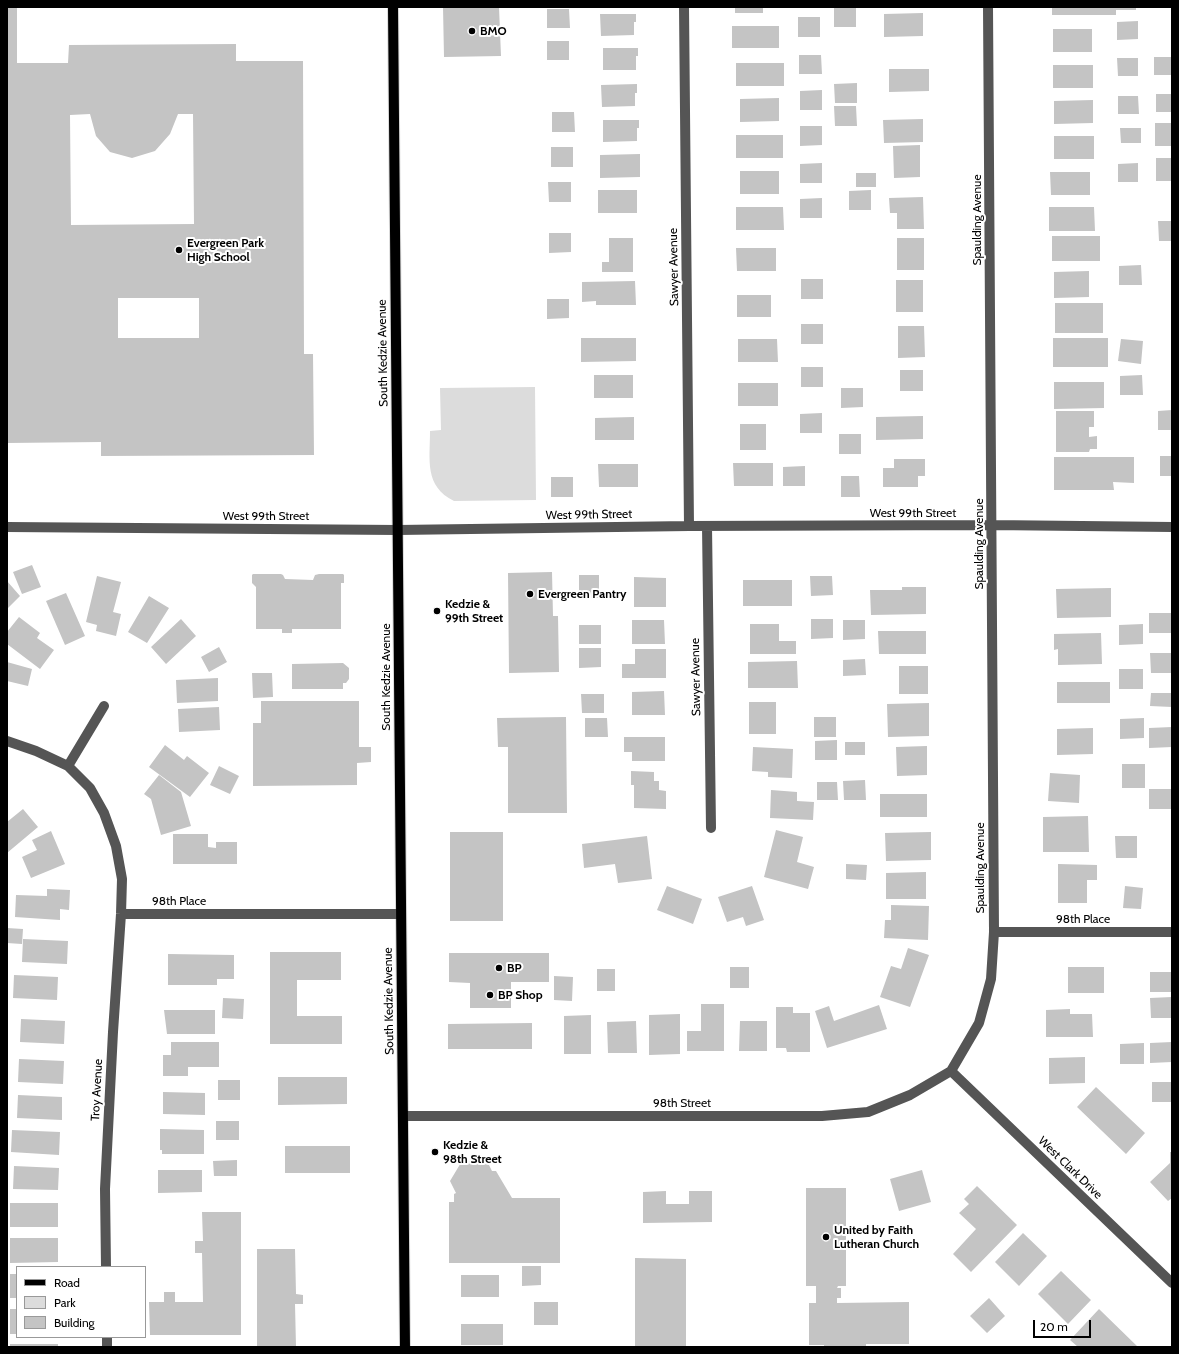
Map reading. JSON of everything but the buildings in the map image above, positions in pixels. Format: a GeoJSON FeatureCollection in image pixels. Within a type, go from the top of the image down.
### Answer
{"type":"FeatureCollection","features":[{"type":"Feature","properties":{"kind":"main road","name":"South Kedzie Avenue"},"geometry":{"type":"LineString","coordinates":[[393,7],[405,1347]]}},
{"type":"Feature","properties":{"kind":"street","name":"Sawyer Avenue"},"geometry":{"type":"LineString","coordinates":[[684,7],[689,526]]}},
{"type":"Feature","properties":{"kind":"street","name":"Spaulding Avenue"},"geometry":{"type":"LineString","coordinates":[[951,1071],[979,1023],[992,979],[994,932],[988,7]]}},
{"type":"Feature","properties":{"kind":"street","name":"West 99th Street"},"geometry":{"type":"LineString","coordinates":[[7,527],[398,530],[689,526],[991,525],[1172,527]]}},
{"type":"Feature","properties":{"kind":"street","name":"Sawyer Avenue"},"geometry":{"type":"LineString","coordinates":[[708,526],[711,828]]}},
{"type":"Feature","properties":{"kind":"street"},"geometry":{"type":"LineString","coordinates":[[68,766],[104,706]]}},
{"type":"Feature","properties":{"kind":"street"},"geometry":{"type":"LineString","coordinates":[[7,741],[68,766],[90,788],[104,813],[116,846],[122,879],[121,914]]}},
{"type":"Feature","properties":{"kind":"street","name":"98th Place"},"geometry":{"type":"LineString","coordinates":[[121,914],[401,914]]}},
{"type":"Feature","properties":{"kind":"street","name":"Troy Avenue"},"geometry":{"type":"LineString","coordinates":[[106,1266],[105,1189],[112,1032],[121,914]]}},
{"type":"Feature","properties":{"kind":"street","name":"98th Place"},"geometry":{"type":"LineString","coordinates":[[994,932],[1172,932]]}},
{"type":"Feature","properties":{"kind":"street","name":"98th Street"},"geometry":{"type":"LineString","coordinates":[[403,1116],[822,1116],[868,1112],[910,1095],[951,1071]]}},
{"type":"Feature","properties":{"kind":"street","name":"West Clark Drive"},"geometry":{"type":"LineString","coordinates":[[951,1071],[1172,1283]]}},
{"type":"Feature","properties":{"kind":"green space"},"geometry":{"type":"Polygon","coordinates":[[[535,387],[536,500],[454,501],[444,495],[433,480],[430,462],[430,431],[441,430],[440,388],[535,387]]]}},
{"type":"Feature","properties":{"kind":"place","name":"BMO"},"geometry":{"type":"Point","coordinates":[472,31]}},
{"type":"Feature","properties":{"kind":"place","name":"Evergreen Park High School"},"geometry":{"type":"Point","coordinates":[179,250]}},
{"type":"Feature","properties":{"kind":"place","name":"Evergreen Pantry"},"geometry":{"type":"Point","coordinates":[530,594]}},
{"type":"Feature","properties":{"kind":"place","name":"Kedzie & 99th Street"},"geometry":{"type":"Point","coordinates":[437,611]}},
{"type":"Feature","properties":{"kind":"place","name":"BP"},"geometry":{"type":"Point","coordinates":[499,968]}},
{"type":"Feature","properties":{"kind":"place","name":"BP Shop"},"geometry":{"type":"Point","coordinates":[490,995]}},
{"type":"Feature","properties":{"kind":"place","name":"Kedzie & 98th Street"},"geometry":{"type":"Point","coordinates":[435,1152]}},
{"type":"Feature","properties":{"kind":"place","name":"United by Faith Lutheran Church"},"geometry":{"type":"Point","coordinates":[826,1237]}}]}
